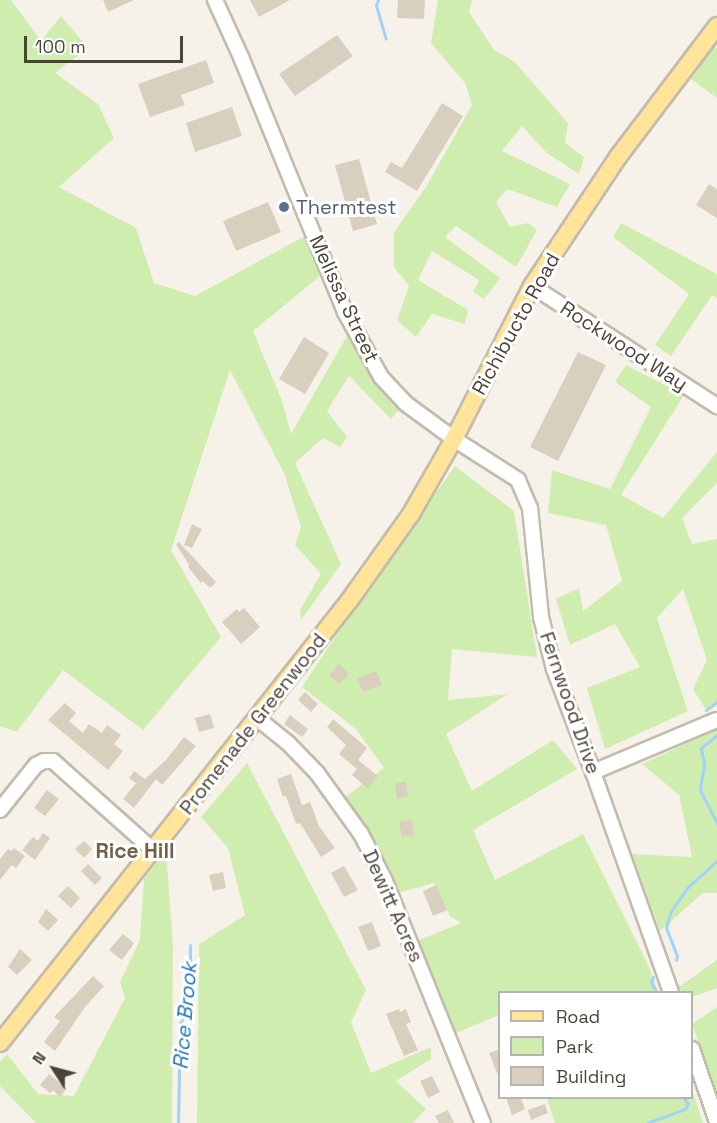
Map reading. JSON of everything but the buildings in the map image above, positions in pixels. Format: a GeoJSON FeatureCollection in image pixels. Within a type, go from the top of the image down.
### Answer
{"type":"FeatureCollection","features":[{"type":"Feature","properties":{"kind":"main road","name":"Richibucto Road"},"geometry":{"type":"LineString","coordinates":[[349,602],[411,514],[454,439],[532,286],[618,158],[717,26]]}},
{"type":"Feature","properties":{"kind":"main road","name":"Promenade Greenwood"},"geometry":{"type":"LineString","coordinates":[[0,1043],[349,602]]}},
{"type":"Feature","properties":{"kind":"street","name":"Melissa Street"},"geometry":{"type":"LineString","coordinates":[[215,0],[241,57],[345,312],[364,350],[381,377],[405,403],[454,439]]}},
{"type":"Feature","properties":{"kind":"street","name":"Rockwood Way"},"geometry":{"type":"LineString","coordinates":[[532,286],[717,406]]}},
{"type":"Feature","properties":{"kind":"street","name":"Fernwood Drive"},"geometry":{"type":"LineString","coordinates":[[454,439],[518,480],[530,508],[546,641],[670,991]]}},
{"type":"Feature","properties":{"kind":"street","name":"Dewitt Acres"},"geometry":{"type":"LineString","coordinates":[[257,718],[288,743],[317,773],[361,834],[385,881],[483,1123]]}},
{"type":"Feature","properties":{"kind":"street"},"geometry":{"type":"LineString","coordinates":[[593,772],[717,720]]}},
{"type":"Feature","properties":{"kind":"street"},"geometry":{"type":"LineString","coordinates":[[0,810],[30,771],[44,761],[60,765],[153,850]]}},
{"type":"Feature","properties":{"kind":"street"},"geometry":{"type":"LineString","coordinates":[[693,1052],[717,1122]]}},
{"type":"Feature","properties":{"kind":"green space"},"geometry":{"type":"Polygon","coordinates":[[[0,0],[11,0],[41,41],[61,16],[88,48],[55,73],[98,104],[114,138],[59,187],[136,228],[154,283],[195,296],[305,236],[320,276],[253,331],[282,401],[291,434],[347,336],[399,410],[391,419],[349,376],[327,411],[347,437],[340,447],[323,438],[295,463],[341,564],[301,620],[300,610],[321,574],[295,545],[301,527],[284,473],[230,370],[171,550],[221,637],[143,730],[63,670],[17,732],[0,726],[0,0]]]}},
{"type":"Feature","properties":{"kind":"green space"},"geometry":{"type":"Polygon","coordinates":[[[438,0],[472,0],[469,12],[494,50],[514,61],[568,123],[565,143],[584,157],[579,174],[547,153],[522,126],[502,151],[570,184],[557,207],[507,189],[496,202],[510,227],[528,223],[537,230],[516,267],[456,226],[445,237],[500,278],[484,299],[473,292],[479,280],[432,251],[418,280],[468,310],[465,324],[432,314],[416,337],[397,320],[409,286],[394,267],[394,232],[426,187],[472,105],[465,83],[431,43],[438,0]]]}},
{"type":"Feature","properties":{"kind":"green space"},"geometry":{"type":"Polygon","coordinates":[[[714,46],[717,48],[717,98],[691,79],[714,46]]]}},
{"type":"Feature","properties":{"kind":"green space"},"geometry":{"type":"Polygon","coordinates":[[[621,223],[717,274],[717,298],[712,295],[671,356],[655,345],[689,294],[613,237],[621,223]]]}},
{"type":"Feature","properties":{"kind":"green space"},"geometry":{"type":"Polygon","coordinates":[[[626,365],[684,395],[621,495],[663,518],[717,452],[717,483],[682,518],[692,544],[717,539],[717,702],[706,710],[693,689],[707,660],[683,589],[657,618],[688,711],[605,749],[587,688],[640,667],[615,624],[570,645],[556,599],[579,588],[583,611],[622,581],[606,525],[548,513],[552,470],[610,489],[651,407],[615,382],[626,365]]]}},
{"type":"Feature","properties":{"kind":"green space"},"geometry":{"type":"Polygon","coordinates":[[[455,466],[514,511],[537,657],[452,649],[448,700],[508,694],[446,734],[472,791],[553,740],[577,769],[473,830],[495,880],[583,834],[650,969],[658,991],[498,991],[498,1015],[456,1033],[417,941],[461,923],[450,916],[434,883],[398,893],[344,798],[384,768],[356,729],[302,687],[360,599],[455,466]]]}},
{"type":"Feature","properties":{"kind":"green space"},"geometry":{"type":"Polygon","coordinates":[[[717,729],[717,893],[703,893],[660,931],[632,854],[692,857],[679,795],[642,764],[717,729]]]}},
{"type":"Feature","properties":{"kind":"green space"},"geometry":{"type":"Polygon","coordinates":[[[247,763],[366,990],[351,1022],[371,1073],[431,1047],[431,1059],[396,1081],[426,1109],[413,1123],[197,1123],[199,944],[245,915],[228,848],[201,817],[247,763]]]}},
{"type":"Feature","properties":{"kind":"green space"},"geometry":{"type":"Polygon","coordinates":[[[166,850],[173,945],[172,1123],[36,1123],[0,1086],[0,1062],[7,1054],[38,1094],[74,1096],[125,998],[120,982],[140,940],[144,879],[166,850]]]}},
{"type":"Feature","properties":{"kind":"green space"},"geometry":{"type":"Polygon","coordinates":[[[717,960],[717,988],[693,997],[693,991],[681,991],[679,987],[717,960]]]}},
{"type":"Feature","properties":{"kind":"green space"},"geometry":{"type":"Polygon","coordinates":[[[717,1007],[717,1094],[693,1027],[693,1023],[717,1007]]]}},
{"type":"Feature","properties":{"kind":"green space"},"geometry":{"type":"Polygon","coordinates":[[[693,1092],[703,1123],[555,1123],[547,1099],[693,1099],[693,1092]]]}},
{"type":"Feature","properties":{"kind":"waterway"},"geometry":{"type":"LineString","coordinates":[[378,0],[376,5],[386,39]]}},
{"type":"Feature","properties":{"kind":"waterway"},"geometry":{"type":"LineString","coordinates":[[706,710],[717,702]]}},
{"type":"Feature","properties":{"kind":"waterway"},"geometry":{"type":"LineString","coordinates":[[717,735],[701,748],[704,764],[700,790],[717,824]]}},
{"type":"Feature","properties":{"kind":"waterway"},"geometry":{"type":"LineString","coordinates":[[676,960],[677,956],[666,928],[671,911],[688,887],[717,861]]}},
{"type":"Feature","properties":{"kind":"waterway","name":"Rice Brook"},"geometry":{"type":"LineString","coordinates":[[178,1123],[180,1025],[190,993],[190,945]]}},
{"type":"Feature","properties":{"kind":"waterway"},"geometry":{"type":"LineString","coordinates":[[653,977],[651,983],[656,991]]}},
{"type":"Feature","properties":{"kind":"waterway"},"geometry":{"type":"LineString","coordinates":[[647,1123],[685,1109],[688,1104],[685,1099]]}},
{"type":"Feature","properties":{"kind":"place","name":"Thermtest"},"geometry":{"type":"Point","coordinates":[284,207]}},
{"type":"Feature","properties":{"kind":"district","name":"Rice Hill"},"geometry":{"type":"Point","coordinates":[135,851]}}]}
